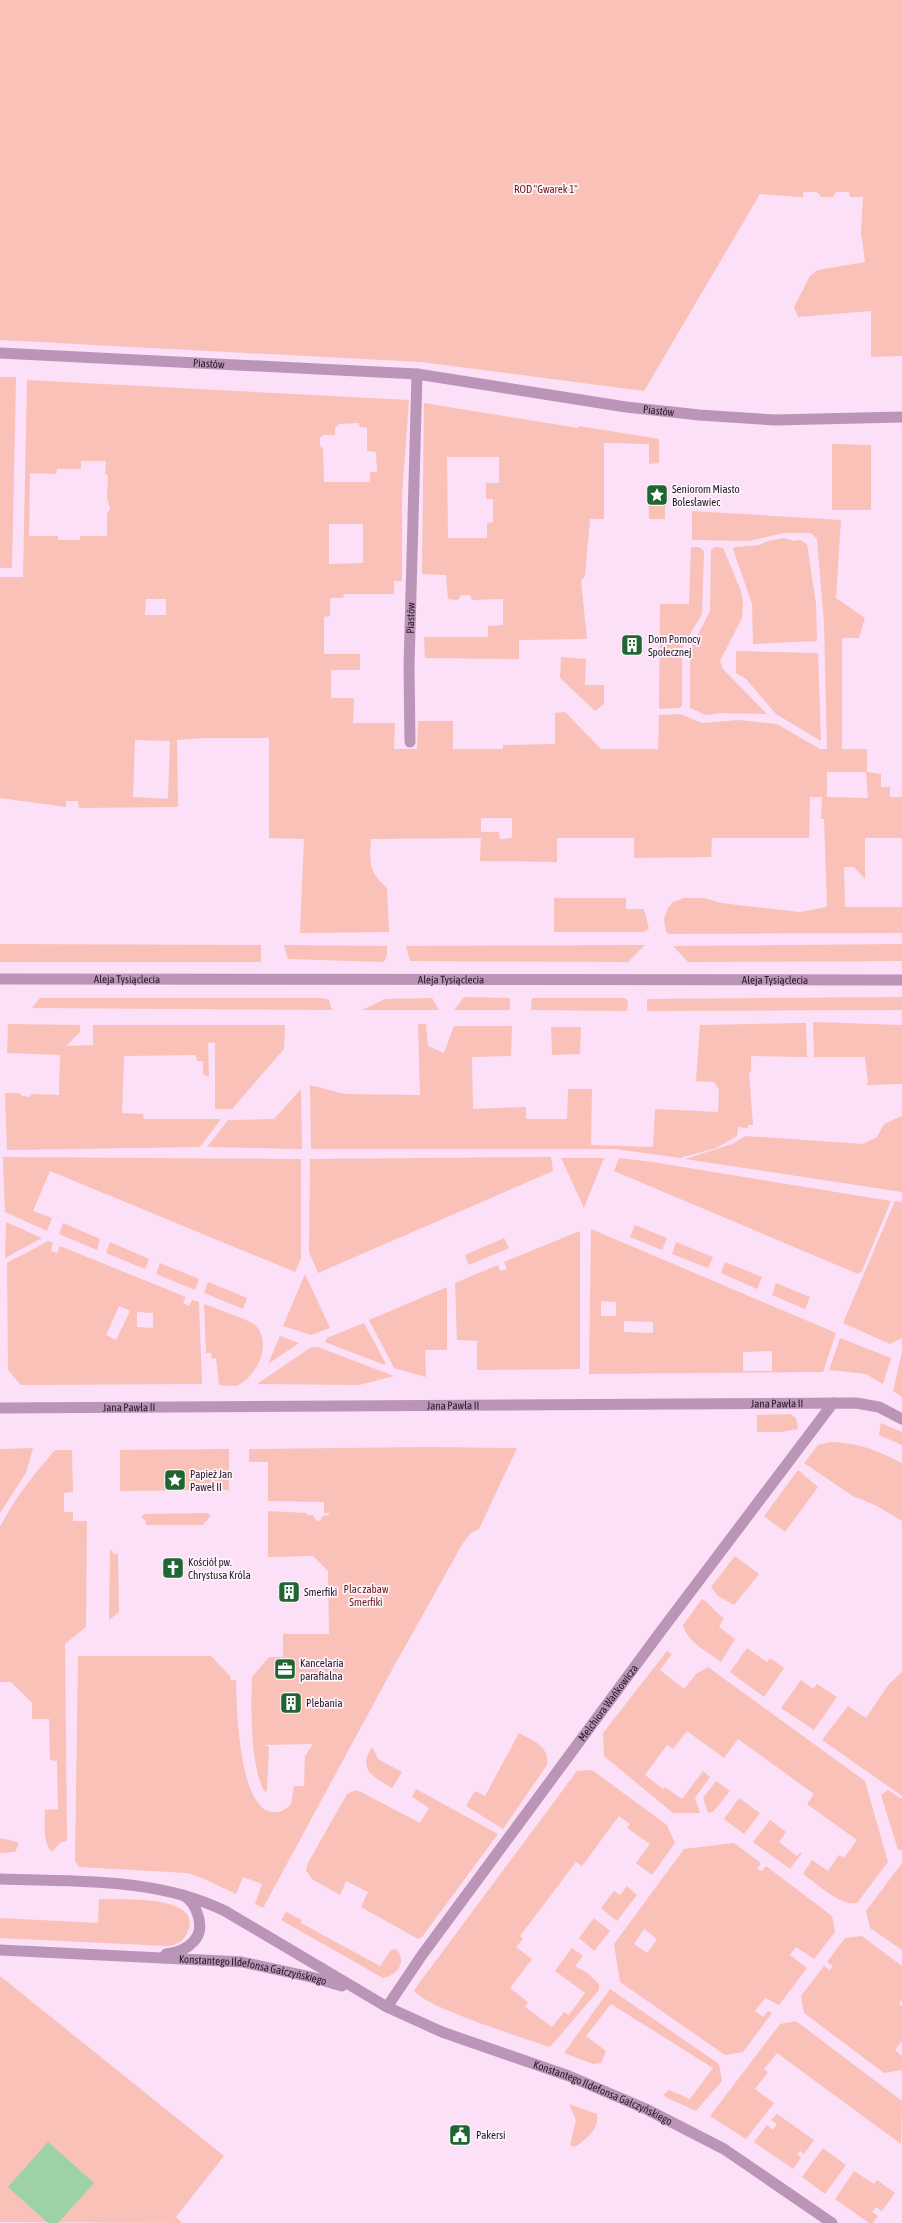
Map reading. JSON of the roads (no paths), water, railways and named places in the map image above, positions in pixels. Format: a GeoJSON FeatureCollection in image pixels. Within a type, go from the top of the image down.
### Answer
{"type":"FeatureCollection","features":[{"type":"Feature","properties":{"kind":"street","name":"Piastów"},"geometry":{"type":"LineString","coordinates":[[0,353],[417,374],[626,407],[699,415],[775,420],[902,417]]}},
{"type":"Feature","properties":{"kind":"street","name":"Piastów"},"geometry":{"type":"LineString","coordinates":[[410,742],[409,666],[417,374]]}},
{"type":"Feature","properties":{"kind":"street","name":"Aleja Tysiąclecia"},"geometry":{"type":"LineString","coordinates":[[0,979],[902,980]]}},
{"type":"Feature","properties":{"kind":"street","name":"Melchiora Wańkowicza"},"geometry":{"type":"LineString","coordinates":[[387,2007],[422,1955],[660,1631],[833,1403]]}},
{"type":"Feature","properties":{"kind":"street","name":"Jana Pawła II"},"geometry":{"type":"LineString","coordinates":[[0,1408],[856,1403],[879,1407],[902,1419]]}},
{"type":"Feature","properties":{"kind":"street","name":"Konstantego Ildefonsa Gałczyńskiego"},"geometry":{"type":"LineString","coordinates":[[0,1879],[135,1885],[179,1892],[203,1900],[225,1911],[387,2007],[442,2032],[534,2062],[646,2109],[724,2149],[832,2223]]}},
{"type":"Feature","properties":{"kind":"street","name":"Konstantego Ildefonsa Gałczyńskiego"},"geometry":{"type":"LineString","coordinates":[[144,1958],[179,1952],[194,1941],[199,1925],[196,1908],[187,1897],[179,1892]]}},
{"type":"Feature","properties":{"kind":"street","name":"Konstantego Ildefonsa Gałczyńskiego"},"geometry":{"type":"LineString","coordinates":[[0,1950],[242,1962],[312,1977],[360,1992]]}},
{"type":"Feature","properties":{"kind":"place","name":"Seniorom Miasto Bolesławiec"},"geometry":{"type":"Point","coordinates":[657,495]}},
{"type":"Feature","properties":{"kind":"place","name":"Dom Pomocy Społecznej"},"geometry":{"type":"Point","coordinates":[632,645]}},
{"type":"Feature","properties":{"kind":"place","name":"Papież Jan Paweł II"},"geometry":{"type":"Point","coordinates":[175,1480]}},
{"type":"Feature","properties":{"kind":"place","name":"Kościół pw. Chrystusa Króla"},"geometry":{"type":"Point","coordinates":[173,1568]}},
{"type":"Feature","properties":{"kind":"place","name":"Smerfiki"},"geometry":{"type":"Point","coordinates":[289,1592]}},
{"type":"Feature","properties":{"kind":"place","name":"Kancelaria parafialna"},"geometry":{"type":"Point","coordinates":[285,1669]}},
{"type":"Feature","properties":{"kind":"place","name":"Plebania"},"geometry":{"type":"Point","coordinates":[291,1703]}},
{"type":"Feature","properties":{"kind":"place","name":"Pakersi"},"geometry":{"type":"Point","coordinates":[460,2135]}},
{"type":"Feature","properties":{"kind":"park label","name":"ROD \"Gwarek 1\""},"geometry":{"type":"Point","coordinates":[546,189]}},
{"type":"Feature","properties":{"kind":"park label","name":"Plac zabaw Smerfiki"},"geometry":{"type":"Point","coordinates":[366,1595]}}]}
